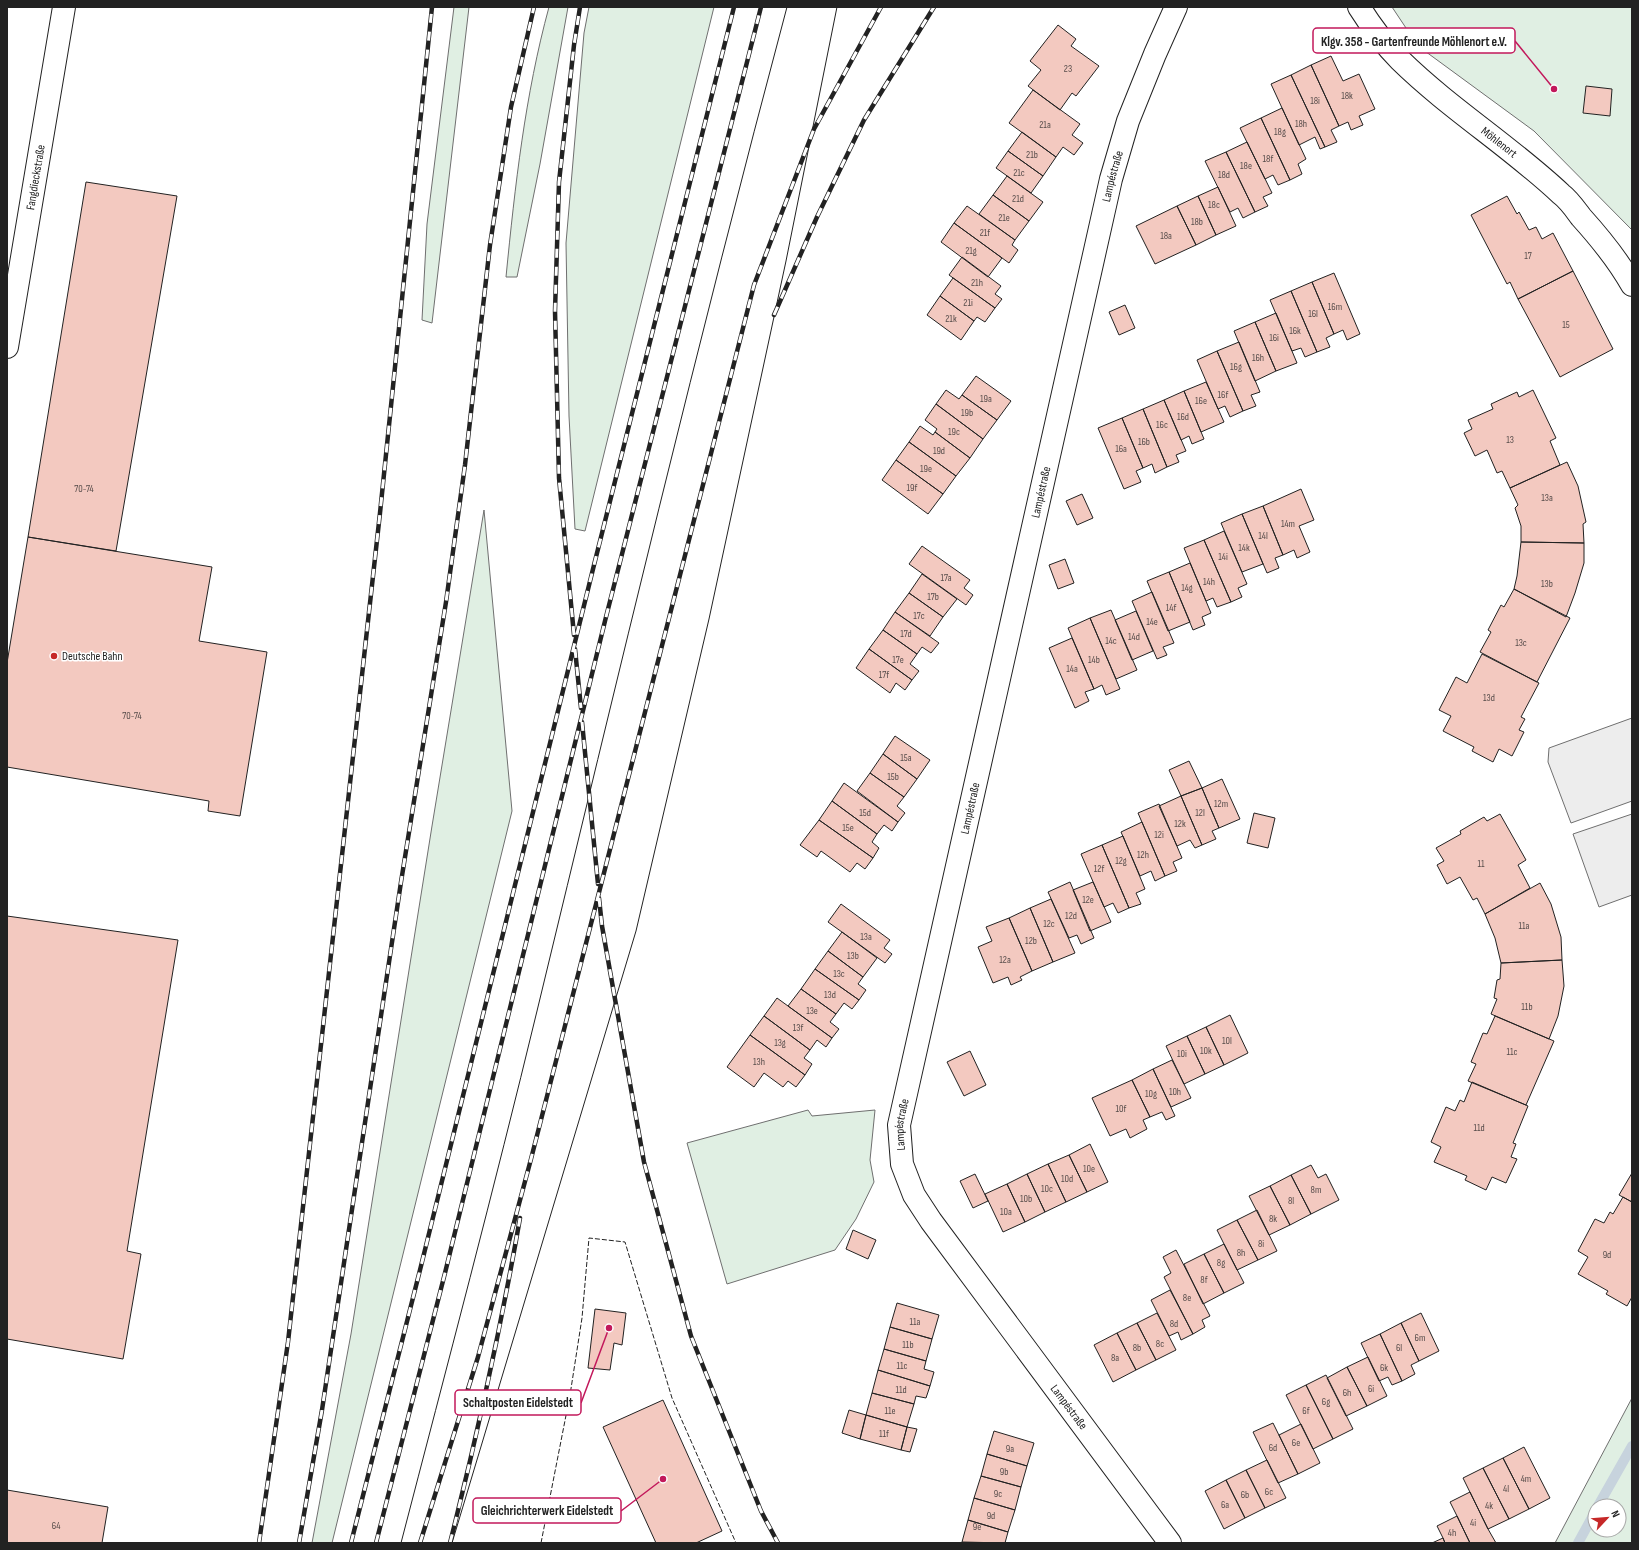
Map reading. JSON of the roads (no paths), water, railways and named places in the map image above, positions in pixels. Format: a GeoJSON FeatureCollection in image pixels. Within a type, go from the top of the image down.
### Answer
{"type":"FeatureCollection","features":[{"type":"Feature","properties":{"kind":"street","name":"Fangdieckstraße"},"geometry":{"type":"LineString","coordinates":[[7,347],[64,7]]}},
{"type":"Feature","properties":{"kind":"street","name":"Lampéstraße"},"geometry":{"type":"LineString","coordinates":[[1170,1543],[931,1222],[914,1195],[902,1164],[899,1125],[1111,179],[1128,121],[1176,7]]}},
{"type":"Feature","properties":{"kind":"street","name":"Möhlenort"},"geometry":{"type":"LineString","coordinates":[[1359,7],[1372,27],[1399,59],[1430,87],[1562,194],[1597,235],[1626,274],[1632,285]]}},
{"type":"Feature","properties":{"kind":"waterway"},"geometry":{"type":"LineString","coordinates":[[1603,1498],[1632,1446]]}},
{"type":"Feature","properties":{"kind":"waterway"},"geometry":{"type":"LineString","coordinates":[[1578,1543],[1587,1527]]}},
{"type":"Feature","properties":{"kind":"tram line"},"geometry":{"type":"LineString","coordinates":[[401,1543],[504,1144],[690,383],[787,7]]}},
{"type":"Feature","properties":{"kind":"tram line"},"geometry":{"type":"LineString","coordinates":[[452,1543],[636,931],[709,619],[786,261],[837,7]]}},
{"type":"Feature","properties":{"kind":"railway"},"geometry":{"type":"LineString","coordinates":[[259,1543],[288,1342],[380,513],[432,7]]}},
{"type":"Feature","properties":{"kind":"railway"},"geometry":{"type":"LineString","coordinates":[[299,1543],[322,1410],[401,882],[446,602],[465,465],[490,245],[511,107],[534,7]]}},
{"type":"Feature","properties":{"kind":"railway"},"geometry":{"type":"LineString","coordinates":[[574,635],[559,478],[555,311],[559,182],[574,45],[580,7]]}},
{"type":"Feature","properties":{"kind":"railway"},"geometry":{"type":"LineString","coordinates":[[351,1543],[734,7]]}},
{"type":"Feature","properties":{"kind":"railway"},"geometry":{"type":"LineString","coordinates":[[376,1543],[445,1273],[605,621],[761,7]]}},
{"type":"Feature","properties":{"kind":"railway"},"geometry":{"type":"LineString","coordinates":[[420,1543],[478,1357],[531,1159],[754,285],[814,129],[881,7]]}},
{"type":"Feature","properties":{"kind":"railway"},"geometry":{"type":"LineString","coordinates":[[774,315],[817,217],[864,120],[934,7]]}},
{"type":"Feature","properties":{"kind":"railway"},"geometry":{"type":"LineString","coordinates":[[575,649],[581,708]]}},
{"type":"Feature","properties":{"kind":"railway"},"geometry":{"type":"LineString","coordinates":[[582,722],[598,884]]}},
{"type":"Feature","properties":{"kind":"railway"},"geometry":{"type":"LineString","coordinates":[[599,898],[602,926],[644,1162],[691,1336],[761,1511],[778,1543]]}},
{"type":"Feature","properties":{"kind":"railway"},"geometry":{"type":"LineString","coordinates":[[450,1543],[488,1381],[520,1218]]}},
{"type":"Feature","properties":{"kind":"place","name":"Klgv. 358 - Gartenfreunde Möhlenort e.V."},"geometry":{"type":"Point","coordinates":[1554,89]}},
{"type":"Feature","properties":{"kind":"place","name":"Deutsche Bahn"},"geometry":{"type":"Point","coordinates":[54,656]}},
{"type":"Feature","properties":{"kind":"place","name":"Schaltposten Eidelstedt"},"geometry":{"type":"Point","coordinates":[609,1328]}},
{"type":"Feature","properties":{"kind":"place","name":"Gleichrichterwerk Eidelstedt"},"geometry":{"type":"Point","coordinates":[663,1479]}}]}
